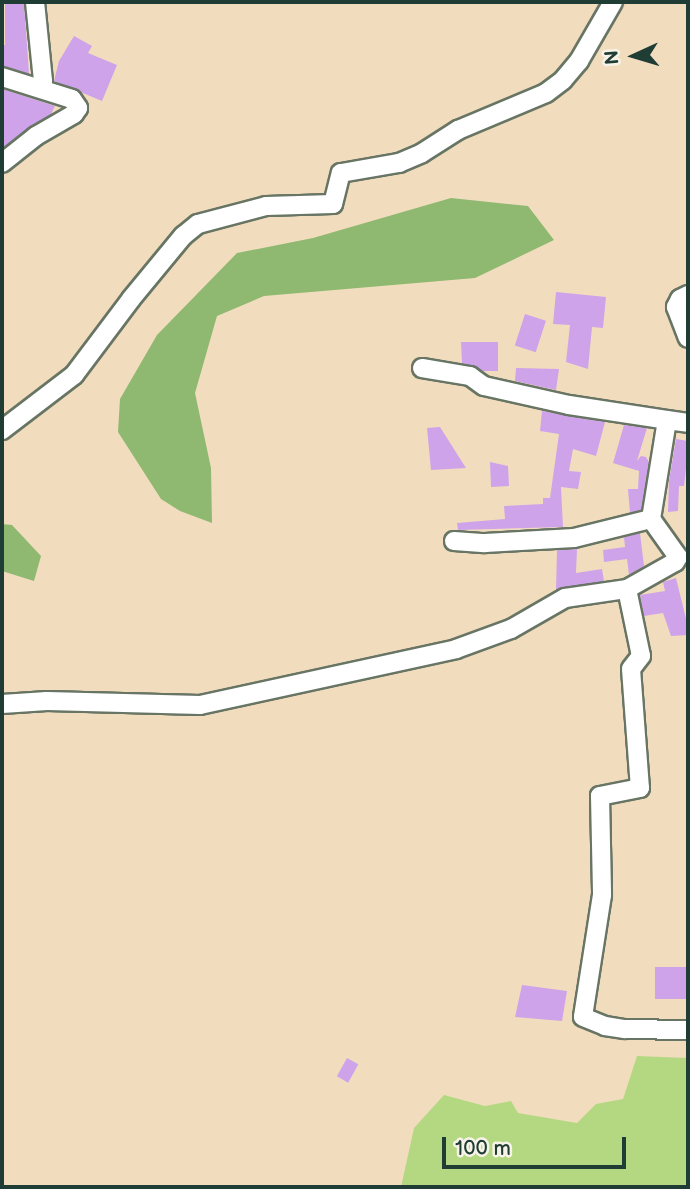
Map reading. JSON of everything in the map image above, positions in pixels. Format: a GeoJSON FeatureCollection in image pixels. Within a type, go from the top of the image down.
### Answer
{"type":"FeatureCollection","features":[{"type":"Feature","properties":{"kind":"street"},"geometry":{"type":"LineString","coordinates":[[35,2],[43,81],[40,88]]}},
{"type":"Feature","properties":{"kind":"street"},"geometry":{"type":"LineString","coordinates":[[2,430],[74,375],[183,236],[198,224],[266,206],[333,204],[341,173],[399,163],[422,153],[458,130],[546,93],[563,80],[579,61],[613,2]]}},
{"type":"Feature","properties":{"kind":"street"},"geometry":{"type":"LineString","coordinates":[[2,76],[72,99],[78,108],[74,114],[36,136],[2,163]]}},
{"type":"Feature","properties":{"kind":"street"},"geometry":{"type":"LineString","coordinates":[[688,295],[680,299],[676,307],[688,338]]}},
{"type":"Feature","properties":{"kind":"street"},"geometry":{"type":"LineString","coordinates":[[422,369],[470,376],[484,386],[569,405],[688,423]]}},
{"type":"Feature","properties":{"kind":"street"},"geometry":{"type":"LineString","coordinates":[[2,704],[47,701],[200,705],[456,649],[511,629],[565,598],[627,589],[675,562],[678,557],[651,519],[667,420]]}},
{"type":"Feature","properties":{"kind":"street"},"geometry":{"type":"LineString","coordinates":[[454,541],[485,543],[574,538],[651,519]]}},
{"type":"Feature","properties":{"kind":"street"},"geometry":{"type":"LineString","coordinates":[[627,589],[640,656],[631,669],[640,788],[600,796],[602,895],[583,1017],[605,1026],[625,1029],[688,1030]]}},
{"type":"Feature","properties":{"kind":"green space"},"geometry":{"type":"Polygon","coordinates":[[[451,198],[528,206],[554,240],[475,278],[264,296],[217,316],[195,393],[211,468],[212,523],[180,511],[161,499],[118,432],[120,399],[157,335],[237,253],[313,238],[451,198]]]}},
{"type":"Feature","properties":{"kind":"green space"},"geometry":{"type":"Polygon","coordinates":[[[2,524],[12,525],[41,556],[34,581],[2,571],[2,524]]]}},
{"type":"Feature","properties":{"kind":"green space"},"geometry":{"type":"Polygon","coordinates":[[[637,1056],[688,1058],[688,1187],[401,1187],[414,1128],[444,1095],[485,1106],[511,1101],[518,1113],[577,1123],[596,1104],[623,1099],[637,1056]]]}},
{"type":"Feature","properties":{"kind":"building"},"geometry":{"type":"Polygon","coordinates":[[[5,2],[24,2],[29,74],[2,66],[5,2]]]}},
{"type":"Feature","properties":{"kind":"building"},"geometry":{"type":"Polygon","coordinates":[[[74,36],[92,46],[88,53],[117,65],[102,101],[54,81],[59,61],[74,36]]]}},
{"type":"Feature","properties":{"kind":"building"},"geometry":{"type":"Polygon","coordinates":[[[2,89],[55,106],[51,114],[2,149],[2,89]]]}},
{"type":"Feature","properties":{"kind":"building"},"geometry":{"type":"Polygon","coordinates":[[[556,292],[606,297],[603,328],[592,327],[588,369],[566,362],[570,325],[553,324],[556,292]]]}},
{"type":"Feature","properties":{"kind":"building"},"geometry":{"type":"Polygon","coordinates":[[[525,314],[546,321],[536,352],[515,345],[525,314]]]}},
{"type":"Feature","properties":{"kind":"building"},"geometry":{"type":"Polygon","coordinates":[[[461,342],[498,342],[498,371],[482,371],[462,363],[461,342]]]}},
{"type":"Feature","properties":{"kind":"building"},"geometry":{"type":"Polygon","coordinates":[[[516,368],[559,369],[556,390],[515,381],[516,368]]]}},
{"type":"Feature","properties":{"kind":"building"},"geometry":{"type":"Polygon","coordinates":[[[542,411],[605,422],[596,456],[573,449],[569,471],[581,472],[578,489],[561,487],[563,527],[458,530],[457,523],[505,519],[504,506],[543,504],[543,498],[550,498],[559,434],[540,431],[542,411]]]}},
{"type":"Feature","properties":{"kind":"building"},"geometry":{"type":"Polygon","coordinates":[[[624,425],[647,428],[637,461],[641,456],[646,457],[649,462],[641,510],[630,513],[628,489],[638,489],[639,471],[613,463],[624,425]]]}},
{"type":"Feature","properties":{"kind":"building"},"geometry":{"type":"Polygon","coordinates":[[[440,427],[466,468],[431,470],[427,428],[440,427]]]}},
{"type":"Feature","properties":{"kind":"building"},"geometry":{"type":"Polygon","coordinates":[[[676,439],[688,441],[688,451],[684,486],[679,486],[678,511],[668,512],[669,481],[676,439]]]}},
{"type":"Feature","properties":{"kind":"building"},"geometry":{"type":"Polygon","coordinates":[[[490,462],[508,466],[509,486],[491,487],[490,462]]]}},
{"type":"Feature","properties":{"kind":"building"},"geometry":{"type":"Polygon","coordinates":[[[640,533],[644,566],[629,575],[627,559],[604,562],[603,550],[625,547],[624,537],[640,533]]]}},
{"type":"Feature","properties":{"kind":"building"},"geometry":{"type":"Polygon","coordinates":[[[577,549],[576,573],[602,569],[604,581],[556,590],[557,550],[577,549]]]}},
{"type":"Feature","properties":{"kind":"building"},"geometry":{"type":"Polygon","coordinates":[[[676,578],[688,635],[671,636],[663,613],[644,616],[640,595],[665,591],[663,582],[676,578]]]}},
{"type":"Feature","properties":{"kind":"building"},"geometry":{"type":"Polygon","coordinates":[[[655,967],[688,967],[688,999],[655,999],[655,967]]]}},
{"type":"Feature","properties":{"kind":"building"},"geometry":{"type":"Polygon","coordinates":[[[522,985],[567,991],[562,1021],[515,1017],[522,985]]]}},
{"type":"Feature","properties":{"kind":"building"},"geometry":{"type":"Polygon","coordinates":[[[347,1058],[358,1064],[348,1083],[337,1076],[347,1058]]]}}]}
